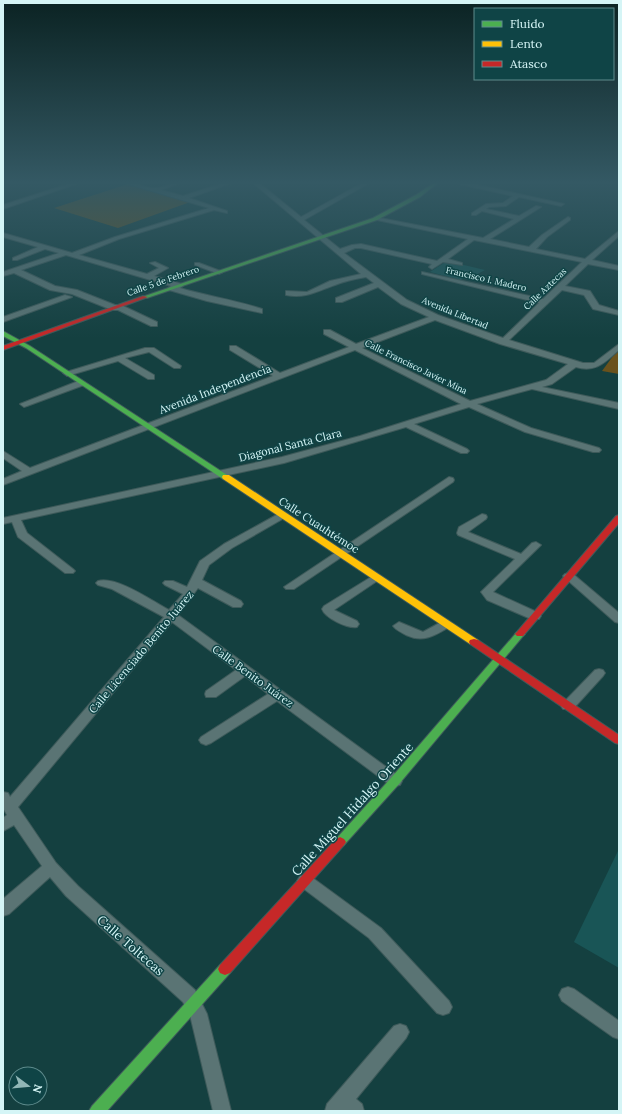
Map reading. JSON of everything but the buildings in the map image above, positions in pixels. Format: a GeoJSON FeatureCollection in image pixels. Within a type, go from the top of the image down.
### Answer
{"type":"FeatureCollection","features":[{"type":"Feature","properties":{"kind":"street"},"geometry":{"type":"LineString","coordinates":[[3,274],[130,234]]}},
{"type":"Feature","properties":{"kind":"street","name":"Avenida Libertad"},"geometry":{"type":"LineString","coordinates":[[318,234],[367,275],[404,302],[435,317],[503,342],[574,364],[590,366],[596,365],[619,346]]}},
{"type":"Feature","properties":{"kind":"street","name":"Calle 5 de Febrero"},"geometry":{"type":"LineString","coordinates":[[3,348],[330,234]]}},
{"type":"Feature","properties":{"kind":"street"},"geometry":{"type":"LineString","coordinates":[[455,234],[619,268]]}},
{"type":"Feature","properties":{"kind":"street"},"geometry":{"type":"LineString","coordinates":[[484,240],[494,234]]}},
{"type":"Feature","properties":{"kind":"street"},"geometry":{"type":"LineString","coordinates":[[530,250],[547,234]]}},
{"type":"Feature","properties":{"kind":"street","name":"Calle Aztecas"},"geometry":{"type":"LineString","coordinates":[[503,342],[587,261],[619,234]]}},
{"type":"Feature","properties":{"kind":"street"},"geometry":{"type":"LineString","coordinates":[[3,235],[147,276],[214,300],[242,305],[259,311]]}},
{"type":"Feature","properties":{"kind":"street"},"geometry":{"type":"LineString","coordinates":[[440,261],[474,238]]}},
{"type":"Feature","properties":{"kind":"street"},"geometry":{"type":"LineString","coordinates":[[340,252],[354,246],[361,246],[460,264]]}},
{"type":"Feature","properties":{"kind":"street"},"geometry":{"type":"LineString","coordinates":[[15,259],[44,247]]}},
{"type":"Feature","properties":{"kind":"street","name":"Francisco I. Madero"},"geometry":{"type":"LineString","coordinates":[[440,261],[424,273],[544,302]]}},
{"type":"Feature","properties":{"kind":"street"},"geometry":{"type":"LineString","coordinates":[[147,276],[165,268],[153,263]]}},
{"type":"Feature","properties":{"kind":"street"},"geometry":{"type":"LineString","coordinates":[[197,264],[218,272]]}},
{"type":"Feature","properties":{"kind":"street"},"geometry":{"type":"LineString","coordinates":[[14,270],[54,288],[74,292],[117,307],[154,324]]}},
{"type":"Feature","properties":{"kind":"street"},"geometry":{"type":"LineString","coordinates":[[289,293],[296,296],[307,295],[338,281],[367,275]]}},
{"type":"Feature","properties":{"kind":"street"},"geometry":{"type":"LineString","coordinates":[[339,300],[379,284]]}},
{"type":"Feature","properties":{"kind":"street"},"geometry":{"type":"LineString","coordinates":[[560,287],[587,293],[596,307],[619,313]]}},
{"type":"Feature","properties":{"kind":"street"},"geometry":{"type":"LineString","coordinates":[[3,320],[68,297]]}},
{"type":"Feature","properties":{"kind":"street","name":"Avenida Independencia"},"geometry":{"type":"LineString","coordinates":[[3,482],[435,317]]}},
{"type":"Feature","properties":{"kind":"street","name":"Calle Francisco Javier Mina"},"geometry":{"type":"LineString","coordinates":[[327,332],[354,348],[469,404],[528,430],[596,450]]}},
{"type":"Feature","properties":{"kind":"street","name":"Calle Cuauhtémoc"},"geometry":{"type":"LineString","coordinates":[[3,333],[20,342],[339,552],[497,660],[619,740]]}},
{"type":"Feature","properties":{"kind":"street"},"geometry":{"type":"LineString","coordinates":[[233,348],[280,377]]}},
{"type":"Feature","properties":{"kind":"street"},"geometry":{"type":"LineString","coordinates":[[67,373],[149,350],[177,366]]}},
{"type":"Feature","properties":{"kind":"street"},"geometry":{"type":"LineString","coordinates":[[119,358],[151,378]]}},
{"type":"Feature","properties":{"kind":"street","name":"Diagonal Santa Clara"},"geometry":{"type":"LineString","coordinates":[[3,521],[222,475],[326,449],[469,404],[549,382],[574,364]]}},
{"type":"Feature","properties":{"kind":"street"},"geometry":{"type":"LineString","coordinates":[[24,404],[81,383]]}},
{"type":"Feature","properties":{"kind":"street"},"geometry":{"type":"LineString","coordinates":[[532,386],[619,406]]}},
{"type":"Feature","properties":{"kind":"street"},"geometry":{"type":"LineString","coordinates":[[406,424],[464,451]]}},
{"type":"Feature","properties":{"kind":"street"},"geometry":{"type":"LineString","coordinates":[[4,455],[29,472]]}},
{"type":"Feature","properties":{"kind":"street"},"geometry":{"type":"LineString","coordinates":[[290,587],[339,552],[449,480]]}},
{"type":"Feature","properties":{"kind":"street","name":"Calle Licenciado Benito Juárez"},"geometry":{"type":"LineString","coordinates":[[3,825],[10,807],[190,594],[196,582],[198,572],[208,560],[282,515]]}},
{"type":"Feature","properties":{"kind":"street"},"geometry":{"type":"LineString","coordinates":[[482,517],[463,529],[462,532],[522,558]]}},
{"type":"Feature","properties":{"kind":"street"},"geometry":{"type":"LineString","coordinates":[[15,518],[22,535],[69,571]]}},
{"type":"Feature","properties":{"kind":"street","name":"Calle Miguel Hidalgo Oriente"},"geometry":{"type":"LineString","coordinates":[[97,1111],[395,781],[568,576],[619,518]]}},
{"type":"Feature","properties":{"kind":"street"},"geometry":{"type":"LineString","coordinates":[[535,616],[487,594],[536,545]]}},
{"type":"Feature","properties":{"kind":"street"},"geometry":{"type":"LineString","coordinates":[[568,576],[619,619]]}},
{"type":"Feature","properties":{"kind":"street"},"geometry":{"type":"LineString","coordinates":[[353,624],[329,612],[328,609],[376,577]]}},
{"type":"Feature","properties":{"kind":"street"},"geometry":{"type":"LineString","coordinates":[[196,582],[237,604]]}},
{"type":"Feature","properties":{"kind":"street","name":"Calle Benito Juárez"},"geometry":{"type":"LineString","coordinates":[[102,583],[116,586],[170,616],[395,781]]}},
{"type":"Feature","properties":{"kind":"street"},"geometry":{"type":"LineString","coordinates":[[169,583],[190,594]]}},
{"type":"Feature","properties":{"kind":"street"},"geometry":{"type":"LineString","coordinates":[[399,626],[423,637],[445,624]]}},
{"type":"Feature","properties":{"kind":"street"},"geometry":{"type":"LineString","coordinates":[[211,694],[245,670]]}},
{"type":"Feature","properties":{"kind":"street"},"geometry":{"type":"LineString","coordinates":[[568,706],[599,673]]}},
{"type":"Feature","properties":{"kind":"street"},"geometry":{"type":"LineString","coordinates":[[206,740],[278,694]]}},
{"type":"Feature","properties":{"kind":"street","name":"Calle Toltecas"},"geometry":{"type":"LineString","coordinates":[[10,807],[51,868],[92,910],[181,988],[194,1004],[198,1014],[222,1111]]}},
{"type":"Feature","properties":{"kind":"street"},"geometry":{"type":"LineString","coordinates":[[3,909],[51,868]]}},
{"type":"Feature","properties":{"kind":"street"},"geometry":{"type":"LineString","coordinates":[[305,881],[375,933],[443,1007]]}},
{"type":"Feature","properties":{"kind":"street"},"geometry":{"type":"LineString","coordinates":[[568,995],[619,1031]]}},
{"type":"Feature","properties":{"kind":"street"},"geometry":{"type":"LineString","coordinates":[[344,1107],[400,1032]]}},
{"type":"Feature","properties":{"kind":"shaded area"},"geometry":{"type":"Polygon","coordinates":[[[447,261],[485,270],[472,277],[467,276],[461,280],[430,272],[447,261]]]}},
{"type":"Feature","properties":{"kind":"shaded area"},"geometry":{"type":"Polygon","coordinates":[[[619,351],[619,374],[602,371],[613,356],[619,351]]]}},
{"type":"Feature","properties":{"kind":"shaded area"},"geometry":{"type":"Polygon","coordinates":[[[619,851],[619,968],[574,942],[619,851]]]}},
{"type":"Feature","properties":{"kind":"traffic: fast"},"geometry":{"type":"LineString","coordinates":[[145,297],[331,234]]}},
{"type":"Feature","properties":{"kind":"traffic: fast"},"geometry":{"type":"LineString","coordinates":[[3,333],[28,347],[226,477]]}},
{"type":"Feature","properties":{"kind":"traffic: fast"},"geometry":{"type":"LineString","coordinates":[[340,842],[395,781],[520,634]]}},
{"type":"Feature","properties":{"kind":"traffic: fast"},"geometry":{"type":"LineString","coordinates":[[97,1111],[225,969]]}},
{"type":"Feature","properties":{"kind":"traffic: slow"},"geometry":{"type":"LineString","coordinates":[[226,477],[474,642]]}},
{"type":"Feature","properties":{"kind":"traffic: jam"},"geometry":{"type":"LineString","coordinates":[[3,348],[145,297]]}},
{"type":"Feature","properties":{"kind":"traffic: jam"},"geometry":{"type":"LineString","coordinates":[[520,634],[619,518]]}},
{"type":"Feature","properties":{"kind":"traffic: jam"},"geometry":{"type":"LineString","coordinates":[[474,642],[619,740]]}},
{"type":"Feature","properties":{"kind":"traffic: jam"},"geometry":{"type":"LineString","coordinates":[[225,969],[340,842]]}}]}
